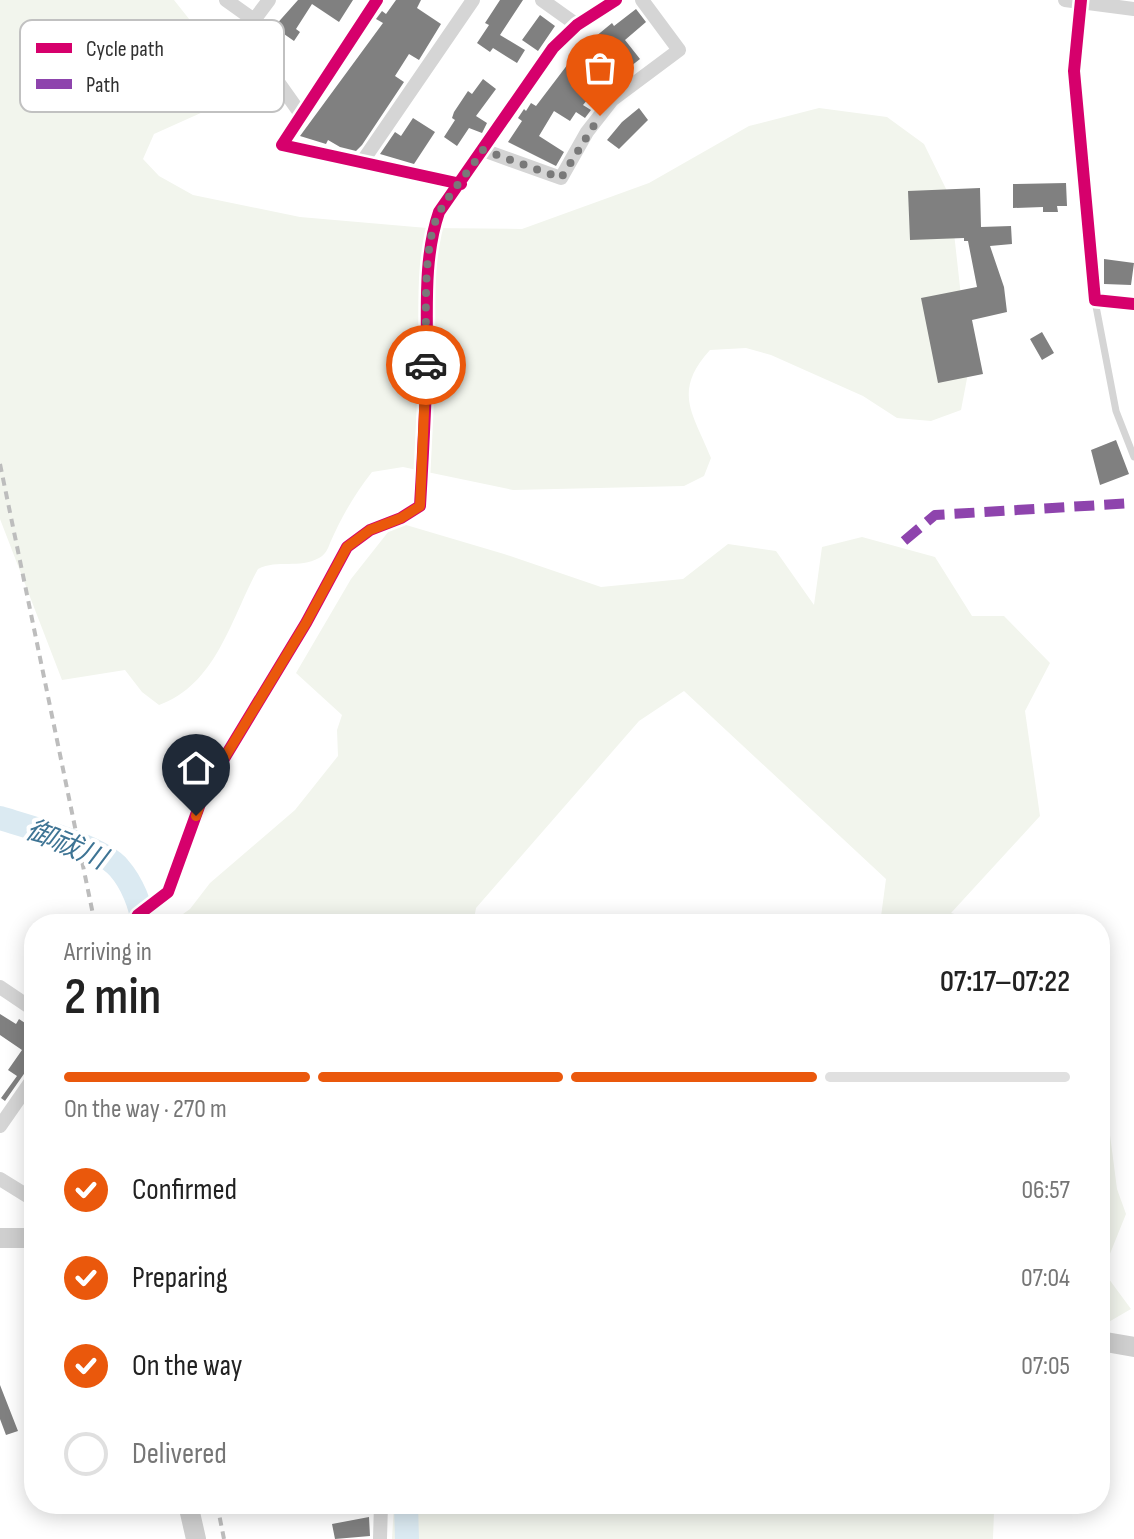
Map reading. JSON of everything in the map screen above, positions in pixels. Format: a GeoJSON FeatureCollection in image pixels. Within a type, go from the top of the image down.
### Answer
{"type":"FeatureCollection","features":[{"type":"Feature","properties":{"kind":"street"},"geometry":{"type":"LineString","coordinates":[[226,0],[254,20],[269,0]]}},
{"type":"Feature","properties":{"kind":"street"},"geometry":{"type":"LineString","coordinates":[[377,0],[300,113],[282,145],[461,184]]}},
{"type":"Feature","properties":{"kind":"street"},"geometry":{"type":"LineString","coordinates":[[362,162],[473,0]]}},
{"type":"Feature","properties":{"kind":"street"},"geometry":{"type":"LineString","coordinates":[[542,0],[577,25]]}},
{"type":"Feature","properties":{"kind":"street"},"geometry":{"type":"LineString","coordinates":[[141,914],[168,892],[205,790],[306,623],[347,547],[370,530],[401,518],[420,506],[431,234],[439,212],[553,48],[577,25],[616,0]]}},
{"type":"Feature","properties":{"kind":"street"},"geometry":{"type":"LineString","coordinates":[[483,150],[561,178],[587,132],[612,100],[679,50],[642,0]]}},
{"type":"Feature","properties":{"kind":"street"},"geometry":{"type":"LineString","coordinates":[[1065,0],[1134,9]]}},
{"type":"Feature","properties":{"kind":"street"},"geometry":{"type":"LineString","coordinates":[[1081,1],[1074,71],[1095,300],[1134,304]]}},
{"type":"Feature","properties":{"kind":"street"},"geometry":{"type":"LineString","coordinates":[[284,90],[300,113]]}},
{"type":"Feature","properties":{"kind":"street"},"geometry":{"type":"LineString","coordinates":[[0,987],[24,1003]]}},
{"type":"Feature","properties":{"kind":"street"},"geometry":{"type":"LineString","coordinates":[[0,1126],[24,1091]]}},
{"type":"Feature","properties":{"kind":"street"},"geometry":{"type":"LineString","coordinates":[[0,1179],[24,1194]]}},
{"type":"Feature","properties":{"kind":"street"},"geometry":{"type":"LineString","coordinates":[[0,1238],[24,1238]]}},
{"type":"Feature","properties":{"kind":"street"},"geometry":{"type":"LineString","coordinates":[[1110,1343],[1134,1347]]}},
{"type":"Feature","properties":{"kind":"street"},"geometry":{"type":"LineString","coordinates":[[190,1514],[196,1539]]}},
{"type":"Feature","properties":{"kind":"street"},"geometry":{"type":"LineString","coordinates":[[380,1539],[381,1514]]}},
{"type":"Feature","properties":{"kind":"lane"},"geometry":{"type":"LineString","coordinates":[[1095,300],[1116,411],[1134,457]]}},
{"type":"Feature","properties":{"kind":"shaded area"},"geometry":{"type":"Polygon","coordinates":[[[0,0],[174,0],[190,20],[20,20],[20,112],[203,112],[154,134],[143,159],[159,176],[193,195],[300,217],[427,228],[522,229],[649,183],[749,126],[819,108],[887,117],[924,144],[950,197],[969,368],[961,410],[931,421],[897,418],[863,396],[771,355],[746,348],[710,350],[698,365],[689,391],[693,415],[711,458],[704,476],[684,486],[513,490],[403,467],[372,472],[349,506],[323,555],[304,563],[258,569],[209,666],[179,695],[159,705],[142,692],[125,670],[62,680],[0,519],[0,0]]]}},
{"type":"Feature","properties":{"kind":"shaded area"},"geometry":{"type":"Polygon","coordinates":[[[396,522],[601,587],[683,579],[728,544],[776,551],[814,605],[822,547],[862,537],[935,557],[972,616],[1004,616],[1050,663],[1025,711],[1040,816],[951,913],[955,914],[881,914],[886,879],[684,691],[639,721],[476,908],[475,914],[183,914],[210,883],[295,810],[338,756],[337,730],[342,715],[296,673],[351,579],[396,522]]]}},
{"type":"Feature","properties":{"kind":"shaded area"},"geometry":{"type":"Polygon","coordinates":[[[1110,1135],[1117,1189],[1126,1214],[1110,1254],[1110,1135]]]}},
{"type":"Feature","properties":{"kind":"shaded area"},"geometry":{"type":"Polygon","coordinates":[[[1110,1280],[1131,1309],[1110,1321],[1110,1280]]]}},
{"type":"Feature","properties":{"kind":"shaded area"},"geometry":{"type":"Polygon","coordinates":[[[393,1514],[994,1514],[993,1539],[392,1539],[393,1514]]]}},
{"type":"Feature","properties":{"kind":"building"},"geometry":{"type":"Polygon","coordinates":[[[298,0],[353,0],[339,22],[312,4],[296,29],[300,32],[294,41],[284,34],[284,20],[280,20],[298,0]]]}},
{"type":"Feature","properties":{"kind":"building"},"geometry":{"type":"Polygon","coordinates":[[[396,0],[421,0],[417,8],[441,24],[419,60],[409,54],[395,76],[404,82],[362,145],[356,151],[328,140],[326,144],[300,136],[383,23],[376,19],[382,11],[386,14],[396,0]]]}},
{"type":"Feature","properties":{"kind":"building"},"geometry":{"type":"Polygon","coordinates":[[[500,0],[523,0],[500,35],[525,50],[517,63],[493,48],[490,52],[477,43],[500,0]]]}},
{"type":"Feature","properties":{"kind":"building"},"geometry":{"type":"Polygon","coordinates":[[[636,9],[646,22],[625,40],[640,59],[603,88],[600,85],[583,105],[591,110],[585,118],[576,112],[570,121],[554,111],[539,136],[564,152],[556,166],[508,142],[522,121],[518,118],[524,109],[526,111],[531,103],[536,106],[571,60],[573,62],[612,23],[614,26],[636,9]]]}},
{"type":"Feature","properties":{"kind":"building"},"geometry":{"type":"Polygon","coordinates":[[[540,15],[555,26],[538,51],[522,40],[540,15]]]}},
{"type":"Feature","properties":{"kind":"building"},"geometry":{"type":"Polygon","coordinates":[[[483,79],[496,89],[476,116],[487,123],[482,133],[469,128],[457,146],[444,137],[455,120],[452,118],[454,112],[468,91],[472,94],[483,79]]]}},
{"type":"Feature","properties":{"kind":"building"},"geometry":{"type":"Polygon","coordinates":[[[639,108],[648,120],[619,149],[607,140],[639,108]]]}},
{"type":"Feature","properties":{"kind":"building"},"geometry":{"type":"Polygon","coordinates":[[[413,118],[435,132],[414,164],[380,154],[395,132],[401,136],[413,118]]]}},
{"type":"Feature","properties":{"kind":"building"},"geometry":{"type":"Polygon","coordinates":[[[1066,183],[1067,206],[1057,206],[1058,212],[1043,212],[1043,207],[1013,208],[1013,184],[1066,183]]]}},
{"type":"Feature","properties":{"kind":"building"},"geometry":{"type":"Polygon","coordinates":[[[980,188],[981,227],[1011,226],[1012,244],[990,246],[1004,287],[1007,312],[972,320],[983,374],[938,383],[921,298],[977,287],[968,241],[964,238],[910,240],[908,191],[980,188]]]}},
{"type":"Feature","properties":{"kind":"building"},"geometry":{"type":"Polygon","coordinates":[[[1104,259],[1134,263],[1131,285],[1104,284],[1104,259]]]}},
{"type":"Feature","properties":{"kind":"building"},"geometry":{"type":"Polygon","coordinates":[[[1042,332],[1054,353],[1042,360],[1030,339],[1042,332]]]}},
{"type":"Feature","properties":{"kind":"building"},"geometry":{"type":"Polygon","coordinates":[[[1116,440],[1129,474],[1100,485],[1091,450],[1116,440]]]}},
{"type":"Feature","properties":{"kind":"building"},"geometry":{"type":"Polygon","coordinates":[[[0,1014],[16,1024],[19,1019],[24,1022],[24,1074],[5,1101],[1,1098],[17,1076],[8,1070],[22,1050],[0,1035],[0,1014]]]}},
{"type":"Feature","properties":{"kind":"building"},"geometry":{"type":"Polygon","coordinates":[[[0,1385],[18,1431],[6,1435],[0,1419],[0,1385]]]}},
{"type":"Feature","properties":{"kind":"building"},"geometry":{"type":"Polygon","coordinates":[[[369,1517],[370,1536],[335,1539],[332,1524],[369,1517]]]}},
{"type":"Feature","properties":{"kind":"waterway","name":"御祓川"},"geometry":{"type":"LineString","coordinates":[[0,818],[64,838],[110,860],[132,887],[141,914]]}},
{"type":"Feature","properties":{"kind":"waterway","name":"御祓川"},"geometry":{"type":"LineString","coordinates":[[406,1514],[407,1539]]}},
{"type":"Feature","properties":{"kind":"railway"},"geometry":{"type":"LineString","coordinates":[[0,464],[93,914]]}},
{"type":"Feature","properties":{"kind":"railway"},"geometry":{"type":"LineString","coordinates":[[219,1514],[224,1539]]}},
{"type":"Feature","properties":{"kind":"marked path"},"geometry":{"type":"LineString","coordinates":[[904,541],[935,515],[1134,503]]}},
{"type":"Feature","properties":{"kind":"cycle path"},"geometry":{"type":"LineString","coordinates":[[377,0],[282,145],[461,184]]}},
{"type":"Feature","properties":{"kind":"cycle path"},"geometry":{"type":"LineString","coordinates":[[139,914],[168,892],[205,790],[306,623],[347,547],[370,530],[401,518],[420,506],[427,281],[439,212],[553,48],[577,25],[616,0]]}},
{"type":"Feature","properties":{"kind":"cycle path"},"geometry":{"type":"LineString","coordinates":[[1081,0],[1074,71],[1095,300],[1134,304]]}},
{"type":"Feature","properties":{"kind":"way so far"},"geometry":{"type":"LineString","coordinates":[[426,365],[431,234],[439,212],[483,150],[561,178],[587,132],[600,116]]}},
{"type":"Feature","properties":{"kind":"route"},"geometry":{"type":"LineString","coordinates":[[196,816],[205,790],[306,623],[347,547],[370,530],[401,518],[420,506],[426,365]]}}]}
